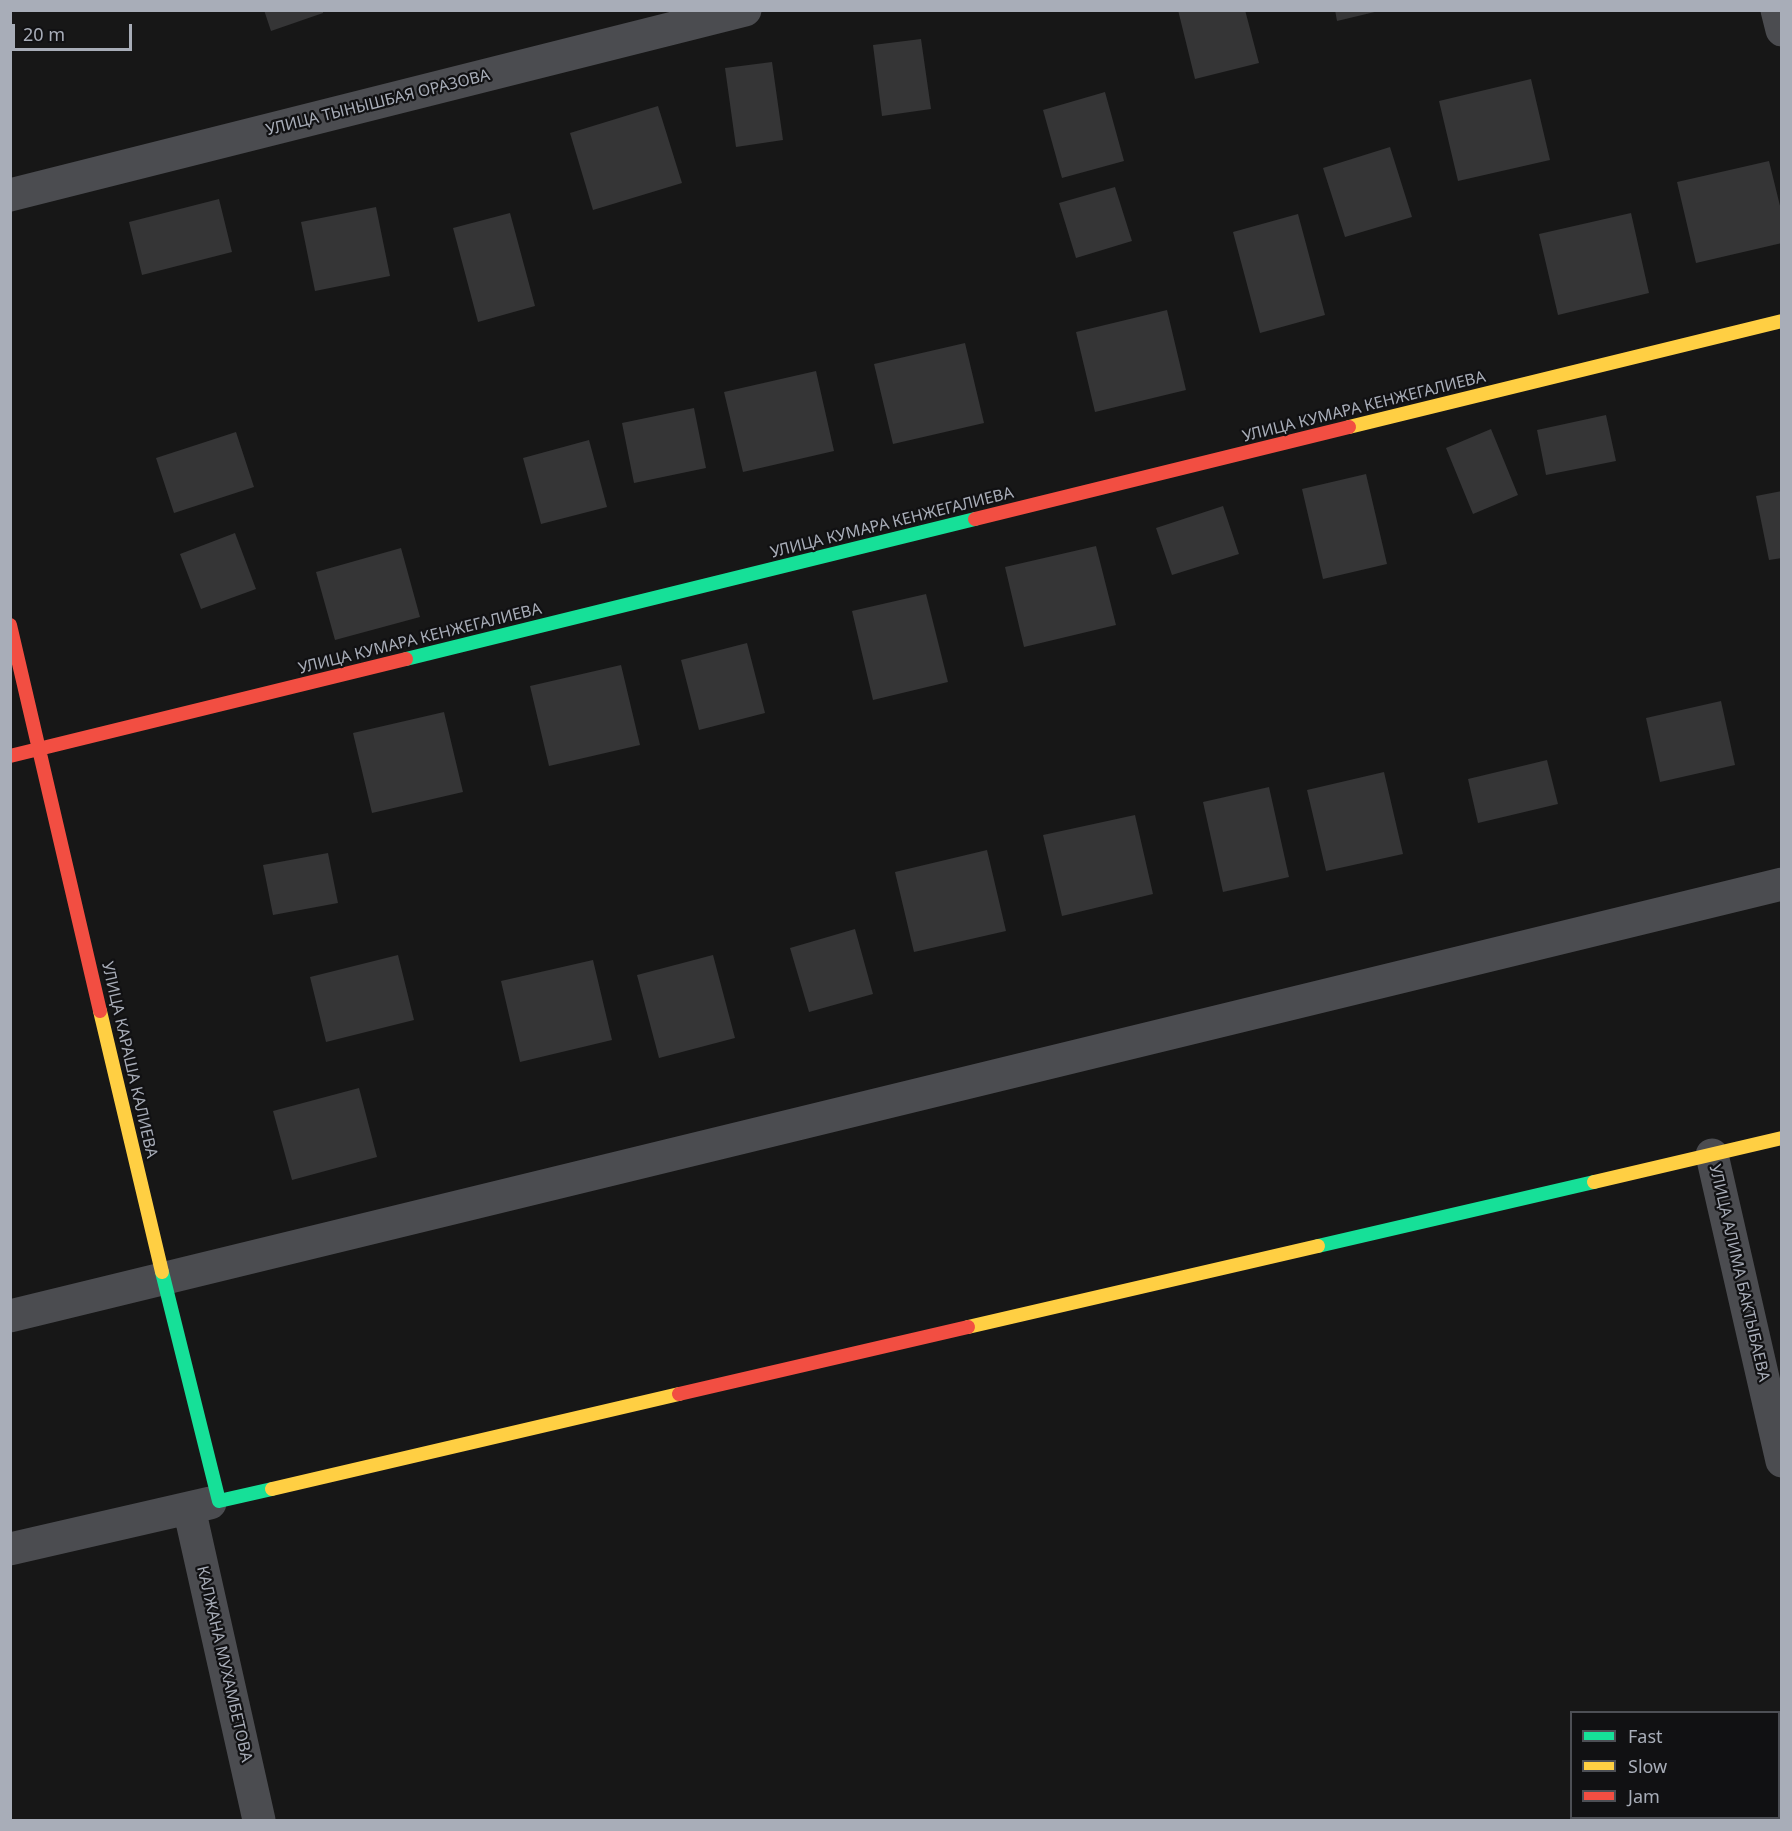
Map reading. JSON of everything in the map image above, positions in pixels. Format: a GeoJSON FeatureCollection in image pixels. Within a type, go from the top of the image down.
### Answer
{"type":"FeatureCollection","features":[{"type":"Feature","properties":{"kind":"street","name":"УЛИЦА ТЫНЫШБАЯ ОРАЗОВА"},"geometry":{"type":"LineString","coordinates":[[10,195],[745,10]]}},
{"type":"Feature","properties":{"kind":"street"},"geometry":{"type":"LineString","coordinates":[[1777,10],[1782,30]]}},
{"type":"Feature","properties":{"kind":"street","name":"УЛИЦА КУМАРА КЕНЖЕГАЛИЕВА"},"geometry":{"type":"LineString","coordinates":[[10,756],[1782,321]]}},
{"type":"Feature","properties":{"kind":"street","name":"УЛИЦА КАРАША КАЛИЕВА"},"geometry":{"type":"LineString","coordinates":[[10,625],[163,1277],[204,1505]]}},
{"type":"Feature","properties":{"kind":"street"},"geometry":{"type":"LineString","coordinates":[[10,1316],[1782,884]]}},
{"type":"Feature","properties":{"kind":"street"},"geometry":{"type":"LineString","coordinates":[[10,1549],[1782,1138]]}},
{"type":"Feature","properties":{"kind":"street","name":"УЛИЦА АЛИМА БАКТЫБАЕВА"},"geometry":{"type":"LineString","coordinates":[[1712,1155],[1782,1461]]}},
{"type":"Feature","properties":{"kind":"street","name":"КАЛЖАНА МУХАМБЕТОВА"},"geometry":{"type":"LineString","coordinates":[[204,1505],[259,1821]]}},
{"type":"Feature","properties":{"kind":"building"},"geometry":{"type":"Polygon","coordinates":[[[264,10],[323,10],[323,13],[271,31],[264,10]]]}},
{"type":"Feature","properties":{"kind":"building"},"geometry":{"type":"Polygon","coordinates":[[[1178,10],[1245,10],[1259,63],[1195,79],[1178,10]]]}},
{"type":"Feature","properties":{"kind":"building"},"geometry":{"type":"Polygon","coordinates":[[[1335,10],[1379,10],[1379,11],[1337,21],[1335,10]]]}},
{"type":"Feature","properties":{"kind":"building"},"geometry":{"type":"Polygon","coordinates":[[[921,39],[931,109],[882,116],[873,45],[921,39]]]}},
{"type":"Feature","properties":{"kind":"building"},"geometry":{"type":"Polygon","coordinates":[[[772,62],[783,140],[736,147],[725,68],[772,62]]]}},
{"type":"Feature","properties":{"kind":"building"},"geometry":{"type":"Polygon","coordinates":[[[1531,79],[1550,160],[1458,181],[1439,101],[1531,79]]]}},
{"type":"Feature","properties":{"kind":"building"},"geometry":{"type":"Polygon","coordinates":[[[1105,92],[1124,161],[1062,178],[1043,110],[1105,92]]]}},
{"type":"Feature","properties":{"kind":"building"},"geometry":{"type":"Polygon","coordinates":[[[658,106],[682,183],[593,210],[570,133],[658,106]]]}},
{"type":"Feature","properties":{"kind":"building"},"geometry":{"type":"Polygon","coordinates":[[[1390,147],[1412,217],[1345,237],[1323,168],[1390,147]]]}},
{"type":"Feature","properties":{"kind":"building"},"geometry":{"type":"Polygon","coordinates":[[[1769,161],[1782,214],[1782,243],[1696,263],[1677,182],[1769,161]]]}},
{"type":"Feature","properties":{"kind":"building"},"geometry":{"type":"Polygon","coordinates":[[[1115,187],[1132,241],[1076,258],[1059,203],[1115,187]]]}},
{"type":"Feature","properties":{"kind":"building"},"geometry":{"type":"Polygon","coordinates":[[[219,199],[232,252],[142,275],[129,222],[219,199]]]}},
{"type":"Feature","properties":{"kind":"building"},"geometry":{"type":"Polygon","coordinates":[[[376,207],[390,276],[315,291],[301,222],[376,207]]]}},
{"type":"Feature","properties":{"kind":"building"},"geometry":{"type":"Polygon","coordinates":[[[510,213],[535,306],[478,322],[453,228],[510,213]]]}},
{"type":"Feature","properties":{"kind":"building"},"geometry":{"type":"Polygon","coordinates":[[[1631,213],[1649,293],[1558,315],[1539,234],[1631,213]]]}},
{"type":"Feature","properties":{"kind":"building"},"geometry":{"type":"Polygon","coordinates":[[[1298,214],[1325,315],[1260,333],[1233,232],[1298,214]]]}},
{"type":"Feature","properties":{"kind":"building"},"geometry":{"type":"Polygon","coordinates":[[[1167,310],[1186,390],[1095,412],[1076,332],[1167,310]]]}},
{"type":"Feature","properties":{"kind":"building"},"geometry":{"type":"Polygon","coordinates":[[[965,343],[984,423],[893,444],[874,364],[965,343]]]}},
{"type":"Feature","properties":{"kind":"building"},"geometry":{"type":"Polygon","coordinates":[[[816,371],[834,451],[743,472],[724,392],[816,371]]]}},
{"type":"Feature","properties":{"kind":"building"},"geometry":{"type":"Polygon","coordinates":[[[694,408],[706,468],[634,483],[622,423],[694,408]]]}},
{"type":"Feature","properties":{"kind":"building"},"geometry":{"type":"Polygon","coordinates":[[[1606,415],[1616,461],[1546,475],[1537,430],[1606,415]]]}},
{"type":"Feature","properties":{"kind":"building"},"geometry":{"type":"Polygon","coordinates":[[[1491,429],[1518,495],[1473,514],[1446,448],[1491,429]]]}},
{"type":"Feature","properties":{"kind":"building"},"geometry":{"type":"Polygon","coordinates":[[[236,432],[254,487],[174,513],[156,458],[236,432]]]}},
{"type":"Feature","properties":{"kind":"building"},"geometry":{"type":"Polygon","coordinates":[[[589,440],[607,507],[541,524],[523,458],[589,440]]]}},
{"type":"Feature","properties":{"kind":"building"},"geometry":{"type":"Polygon","coordinates":[[[1366,474],[1387,564],[1323,579],[1302,489],[1366,474]]]}},
{"type":"Feature","properties":{"kind":"building"},"geometry":{"type":"Polygon","coordinates":[[[1782,491],[1782,558],[1769,560],[1756,496],[1782,491]]]}},
{"type":"Feature","properties":{"kind":"building"},"geometry":{"type":"Polygon","coordinates":[[[1223,506],[1239,554],[1172,575],[1156,528],[1223,506]]]}},
{"type":"Feature","properties":{"kind":"building"},"geometry":{"type":"Polygon","coordinates":[[[235,533],[256,589],[201,609],[180,554],[235,533]]]}},
{"type":"Feature","properties":{"kind":"building"},"geometry":{"type":"Polygon","coordinates":[[[1096,546],[1116,625],[1024,647],[1005,567],[1096,546]]]}},
{"type":"Feature","properties":{"kind":"building"},"geometry":{"type":"Polygon","coordinates":[[[401,548],[420,617],[335,640],[316,572],[401,548]]]}},
{"type":"Feature","properties":{"kind":"building"},"geometry":{"type":"Polygon","coordinates":[[[926,594],[948,682],[873,700],[852,611],[926,594]]]}},
{"type":"Feature","properties":{"kind":"building"},"geometry":{"type":"Polygon","coordinates":[[[747,643],[765,713],[699,730],[681,660],[747,643]]]}},
{"type":"Feature","properties":{"kind":"building"},"geometry":{"type":"Polygon","coordinates":[[[621,665],[640,745],[549,766],[530,686],[621,665]]]}},
{"type":"Feature","properties":{"kind":"building"},"geometry":{"type":"Polygon","coordinates":[[[1721,701],[1735,765],[1660,782],[1646,718],[1721,701]]]}},
{"type":"Feature","properties":{"kind":"building"},"geometry":{"type":"Polygon","coordinates":[[[444,712],[463,792],[372,813],[353,733],[444,712]]]}},
{"type":"Feature","properties":{"kind":"building"},"geometry":{"type":"Polygon","coordinates":[[[1547,760],[1558,804],[1478,823],[1468,779],[1547,760]]]}},
{"type":"Feature","properties":{"kind":"building"},"geometry":{"type":"Polygon","coordinates":[[[1384,772],[1403,854],[1326,871],[1307,790],[1384,772]]]}},
{"type":"Feature","properties":{"kind":"building"},"geometry":{"type":"Polygon","coordinates":[[[1269,787],[1289,877],[1223,892],[1203,802],[1269,787]]]}},
{"type":"Feature","properties":{"kind":"building"},"geometry":{"type":"Polygon","coordinates":[[[1135,815],[1153,894],[1062,916],[1043,835],[1135,815]]]}},
{"type":"Feature","properties":{"kind":"building"},"geometry":{"type":"Polygon","coordinates":[[[987,850],[1006,931],[914,952],[895,872],[987,850]]]}},
{"type":"Feature","properties":{"kind":"building"},"geometry":{"type":"Polygon","coordinates":[[[328,853],[338,903],[273,915],[263,865],[328,853]]]}},
{"type":"Feature","properties":{"kind":"building"},"geometry":{"type":"Polygon","coordinates":[[[855,929],[873,994],[809,1012],[790,948],[855,929]]]}},
{"type":"Feature","properties":{"kind":"building"},"geometry":{"type":"Polygon","coordinates":[[[398,955],[414,1020],[326,1042],[310,977],[398,955]]]}},
{"type":"Feature","properties":{"kind":"building"},"geometry":{"type":"Polygon","coordinates":[[[713,955],[735,1038],[659,1058],[637,975],[713,955]]]}},
{"type":"Feature","properties":{"kind":"building"},"geometry":{"type":"Polygon","coordinates":[[[593,960],[612,1040],[520,1062],[501,981],[593,960]]]}},
{"type":"Feature","properties":{"kind":"building"},"geometry":{"type":"Polygon","coordinates":[[[359,1088],[377,1157],[292,1180],[273,1111],[359,1088]]]}},
{"type":"Feature","properties":{"kind":"traffic: fast"},"geometry":{"type":"LineString","coordinates":[[406,659],[975,519]]}},
{"type":"Feature","properties":{"kind":"traffic: fast"},"geometry":{"type":"LineString","coordinates":[[1318,1246],[1594,1182]]}},
{"type":"Feature","properties":{"kind":"traffic: fast"},"geometry":{"type":"LineString","coordinates":[[162,1272],[219,1501],[272,1489]]}},
{"type":"Feature","properties":{"kind":"traffic: slow"},"geometry":{"type":"LineString","coordinates":[[1349,427],[1782,321]]}},
{"type":"Feature","properties":{"kind":"traffic: slow"},"geometry":{"type":"LineString","coordinates":[[100,1011],[162,1272]]}},
{"type":"Feature","properties":{"kind":"traffic: slow"},"geometry":{"type":"LineString","coordinates":[[1594,1182],[1782,1138]]}},
{"type":"Feature","properties":{"kind":"traffic: slow"},"geometry":{"type":"LineString","coordinates":[[968,1327],[1318,1246]]}},
{"type":"Feature","properties":{"kind":"traffic: slow"},"geometry":{"type":"LineString","coordinates":[[272,1489],[679,1394]]}},
{"type":"Feature","properties":{"kind":"traffic: jam"},"geometry":{"type":"LineString","coordinates":[[975,519],[1349,427]]}},
{"type":"Feature","properties":{"kind":"traffic: jam"},"geometry":{"type":"LineString","coordinates":[[10,625],[100,1011]]}},
{"type":"Feature","properties":{"kind":"traffic: jam"},"geometry":{"type":"LineString","coordinates":[[10,756],[406,659]]}},
{"type":"Feature","properties":{"kind":"traffic: jam"},"geometry":{"type":"LineString","coordinates":[[679,1394],[968,1327]]}}]}
